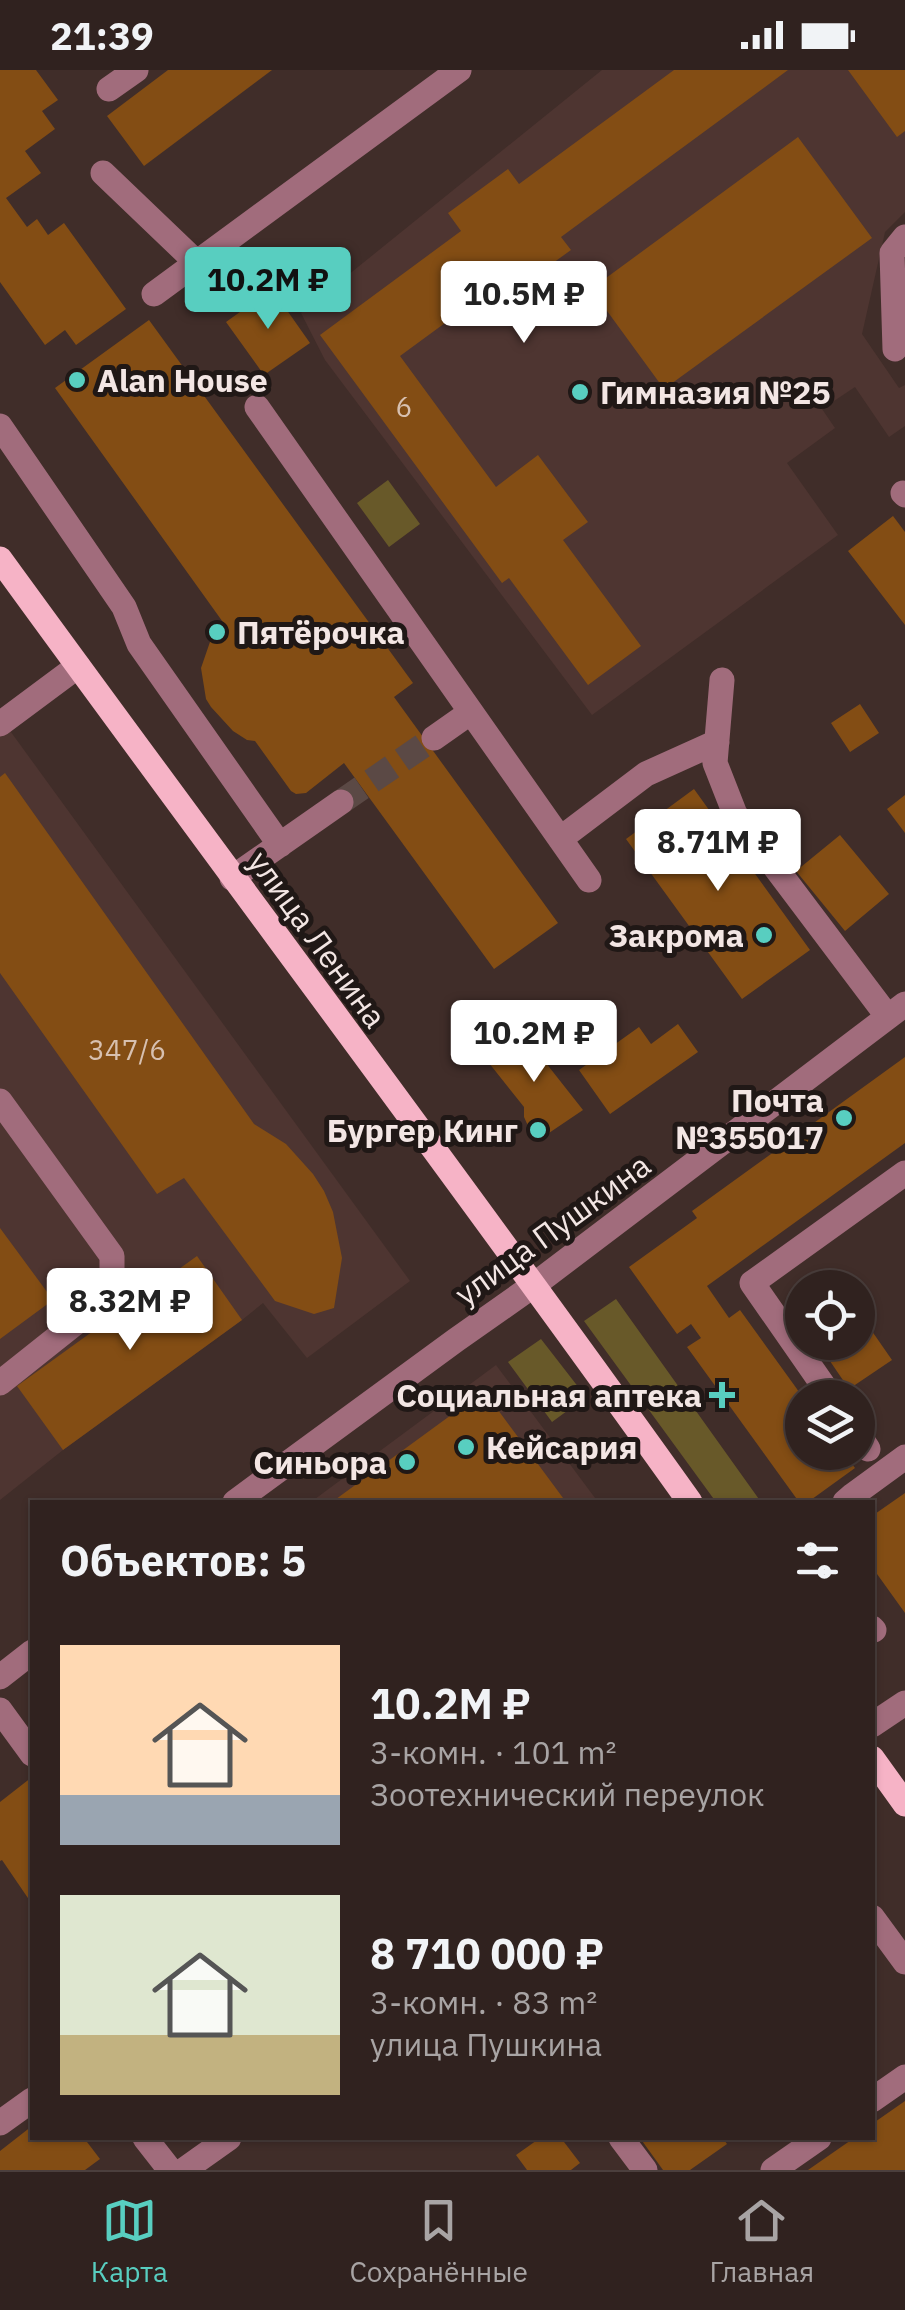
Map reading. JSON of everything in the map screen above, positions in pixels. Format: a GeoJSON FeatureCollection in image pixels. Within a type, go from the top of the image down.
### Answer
{"type":"FeatureCollection","features":[{"type":"Feature","properties":{"kind":"main road","name":"улица Ленина"},"geometry":{"type":"LineString","coordinates":[[0,559],[689,1500]]}},
{"type":"Feature","properties":{"kind":"main road"},"geometry":{"type":"LineString","coordinates":[[875,1762],[905,1804]]}},
{"type":"Feature","properties":{"kind":"street"},"geometry":{"type":"LineString","coordinates":[[109,89],[136,70]]}},
{"type":"Feature","properties":{"kind":"street"},"geometry":{"type":"LineString","coordinates":[[154,294],[460,70]]}},
{"type":"Feature","properties":{"kind":"street"},"geometry":{"type":"LineString","coordinates":[[103,173],[196,262]]}},
{"type":"Feature","properties":{"kind":"street"},"geometry":{"type":"LineString","coordinates":[[894,348],[892,253],[905,237]]}},
{"type":"Feature","properties":{"kind":"street"},"geometry":{"type":"LineString","coordinates":[[257,407],[589,880]]}},
{"type":"Feature","properties":{"kind":"street"},"geometry":{"type":"LineString","coordinates":[[0,426],[124,606],[139,644],[280,845]]}},
{"type":"Feature","properties":{"kind":"street"},"geometry":{"type":"LineString","coordinates":[[0,724],[78,666]]}},
{"type":"Feature","properties":{"kind":"street"},"geometry":{"type":"LineString","coordinates":[[722,680],[715,763],[735,814],[899,1012]]}},
{"type":"Feature","properties":{"kind":"street"},"geometry":{"type":"LineString","coordinates":[[434,738],[471,712]]}},
{"type":"Feature","properties":{"kind":"street"},"geometry":{"type":"LineString","coordinates":[[560,839],[646,774],[717,742]]}},
{"type":"Feature","properties":{"kind":"street"},"geometry":{"type":"LineString","coordinates":[[232,878],[341,802]]}},
{"type":"Feature","properties":{"kind":"street","name":"улица Пушкина"},"geometry":{"type":"LineString","coordinates":[[238,1500],[899,1012]]}},
{"type":"Feature","properties":{"kind":"street"},"geometry":{"type":"LineString","coordinates":[[0,1101],[112,1256],[112,1288],[98,1305],[0,1383]]}},
{"type":"Feature","properties":{"kind":"street"},"geometry":{"type":"LineString","coordinates":[[819,1380],[752,1283],[905,1173]]}},
{"type":"Feature","properties":{"kind":"street"},"geometry":{"type":"LineString","coordinates":[[848,1500],[905,1456]]}},
{"type":"Feature","properties":{"kind":"street"},"geometry":{"type":"LineString","coordinates":[[0,1677],[30,1654]]}},
{"type":"Feature","properties":{"kind":"street"},"geometry":{"type":"LineString","coordinates":[[0,1710],[30,1751]]}},
{"type":"Feature","properties":{"kind":"street"},"geometry":{"type":"LineString","coordinates":[[875,1921],[905,1962]]}},
{"type":"Feature","properties":{"kind":"street"},"geometry":{"type":"LineString","coordinates":[[875,2098],[905,2076]]}},
{"type":"Feature","properties":{"kind":"street"},"geometry":{"type":"LineString","coordinates":[[0,2123],[30,2101]]}},
{"type":"Feature","properties":{"kind":"street"},"geometry":{"type":"LineString","coordinates":[[146,2140],[170,2170]]}},
{"type":"Feature","properties":{"kind":"street"},"geometry":{"type":"LineString","coordinates":[[184,2170],[226,2140]]}},
{"type":"Feature","properties":{"kind":"street"},"geometry":{"type":"LineString","coordinates":[[623,2140],[646,2170]]}},
{"type":"Feature","properties":{"kind":"street"},"geometry":{"type":"LineString","coordinates":[[773,2170],[816,2140]]}},
{"type":"Feature","properties":{"kind":"shaded area","name":"Гимназия №25"},"geometry":{"type":"Polygon","coordinates":[[[602,70],[905,70],[905,212],[885,232],[862,334],[899,388],[905,385],[905,426],[889,437],[855,387],[822,409],[835,428],[787,463],[838,535],[592,715],[325,360],[301,313],[602,70]]]}},
{"type":"Feature","properties":{"kind":"shaded area"},"geometry":{"type":"Polygon","coordinates":[[[388,480],[420,524],[389,547],[357,503],[388,480]]]}},
{"type":"Feature","properties":{"kind":"shaded area"},"geometry":{"type":"Polygon","coordinates":[[[0,717],[410,1281],[307,1358],[263,1303],[0,1500],[0,717]]]}},
{"type":"Feature","properties":{"kind":"shaded area"},"geometry":{"type":"Polygon","coordinates":[[[616,1299],[760,1500],[715,1500],[584,1321],[616,1299]]]}},
{"type":"Feature","properties":{"kind":"shaded area"},"geometry":{"type":"Polygon","coordinates":[[[541,1339],[586,1397],[552,1422],[508,1362],[541,1339]]]}},
{"type":"Feature","properties":{"kind":"shaded area","name":"Кейсария"},"geometry":{"type":"Polygon","coordinates":[[[496,1365],[597,1500],[314,1500],[496,1365]]]}},
{"type":"Feature","properties":{"kind":"building"},"geometry":{"type":"Polygon","coordinates":[[[0,70],[36,70],[58,100],[42,111],[55,129],[25,151],[41,173],[6,198],[27,227],[37,219],[48,235],[64,223],[126,309],[76,345],[65,330],[45,345],[0,282],[0,70]]]}},
{"type":"Feature","properties":{"kind":"building"},"geometry":{"type":"Polygon","coordinates":[[[168,70],[272,70],[144,166],[107,116],[168,70]]]}},
{"type":"Feature","properties":{"kind":"building"},"geometry":{"type":"Polygon","coordinates":[[[674,70],[788,70],[561,237],[571,250],[510,294],[501,282],[400,356],[496,487],[538,455],[588,522],[563,540],[641,646],[588,685],[509,578],[502,583],[320,335],[461,231],[448,213],[508,169],[519,184],[674,70]]]}},
{"type":"Feature","properties":{"kind":"building"},"geometry":{"type":"Polygon","coordinates":[[[848,70],[905,70],[905,131],[897,137],[848,70]]]}},
{"type":"Feature","properties":{"kind":"building"},"geometry":{"type":"Polygon","coordinates":[[[798,137],[872,238],[664,389],[591,289],[798,137]]]}},
{"type":"Feature","properties":{"kind":"building"},"geometry":{"type":"Polygon","coordinates":[[[272,289],[310,343],[264,375],[226,322],[272,289]]]}},
{"type":"Feature","properties":{"kind":"building"},"geometry":{"type":"Polygon","coordinates":[[[149,320],[413,683],[394,697],[558,923],[494,969],[344,763],[306,793],[296,794],[255,741],[233,731],[206,699],[201,668],[211,639],[225,625],[55,388],[149,320]]]}},
{"type":"Feature","properties":{"kind":"building"},"geometry":{"type":"Polygon","coordinates":[[[893,516],[905,532],[905,625],[848,551],[893,516]]]}},
{"type":"Feature","properties":{"kind":"building"},"geometry":{"type":"Polygon","coordinates":[[[860,704],[879,733],[850,752],[831,723],[860,704]]]}},
{"type":"Feature","properties":{"kind":"building"},"geometry":{"type":"Polygon","coordinates":[[[5,773],[254,1124],[286,1144],[324,1191],[333,1212],[342,1258],[334,1308],[314,1314],[275,1301],[184,1178],[157,1194],[0,973],[0,777],[5,773]]]}},
{"type":"Feature","properties":{"kind":"building"},"geometry":{"type":"Polygon","coordinates":[[[694,789],[810,950],[742,999],[626,839],[694,789]]]}},
{"type":"Feature","properties":{"kind":"building"},"geometry":{"type":"Polygon","coordinates":[[[905,795],[905,833],[887,809],[905,795]]]}},
{"type":"Feature","properties":{"kind":"building"},"geometry":{"type":"Polygon","coordinates":[[[840,835],[889,894],[845,931],[796,871],[840,835]]]}},
{"type":"Feature","properties":{"kind":"building"},"geometry":{"type":"Polygon","coordinates":[[[487,1014],[502,1036],[485,1048],[470,1027],[487,1014]]]}},
{"type":"Feature","properties":{"kind":"building"},"geometry":{"type":"Polygon","coordinates":[[[678,1024],[698,1052],[610,1114],[579,1070],[639,1027],[651,1044],[678,1024]]]}},
{"type":"Feature","properties":{"kind":"building"},"geometry":{"type":"Polygon","coordinates":[[[520,1030],[583,1110],[546,1135],[529,1128],[524,1107],[485,1058],[520,1030]]]}},
{"type":"Feature","properties":{"kind":"building"},"geometry":{"type":"Polygon","coordinates":[[[905,1057],[905,1143],[707,1286],[729,1318],[740,1310],[790,1380],[785,1380],[785,1470],[852,1470],[811,1500],[798,1500],[687,1347],[701,1338],[691,1324],[677,1334],[629,1267],[697,1218],[692,1211],[905,1057]]]}},
{"type":"Feature","properties":{"kind":"building"},"geometry":{"type":"Polygon","coordinates":[[[0,1228],[53,1300],[0,1339],[0,1228]]]}},
{"type":"Feature","properties":{"kind":"building"},"geometry":{"type":"Polygon","coordinates":[[[197,1256],[242,1320],[63,1450],[17,1386],[197,1256]]]}},
{"type":"Feature","properties":{"kind":"building"},"geometry":{"type":"Polygon","coordinates":[[[875,1336],[892,1360],[862,1380],[843,1380],[829,1360],[875,1360],[875,1336]]]}},
{"type":"Feature","properties":{"kind":"building","name":"Кейсария"},"geometry":{"type":"Polygon","coordinates":[[[484,1391],[565,1500],[335,1500],[484,1391]]]}},
{"type":"Feature","properties":{"kind":"building"},"geometry":{"type":"Polygon","coordinates":[[[905,1493],[905,1613],[875,1571],[875,1514],[905,1493]]]}},
{"type":"Feature","properties":{"kind":"building"},"geometry":{"type":"Polygon","coordinates":[[[30,1779],[30,1901],[0,1861],[0,1802],[30,1779]]]}},
{"type":"Feature","properties":{"kind":"building"},"geometry":{"type":"Polygon","coordinates":[[[905,2101],[905,2170],[808,2170],[851,2140],[875,2140],[875,2122],[905,2101]]]}},
{"type":"Feature","properties":{"kind":"building"},"geometry":{"type":"Polygon","coordinates":[[[30,2128],[30,2140],[86,2140],[100,2159],[85,2170],[0,2170],[0,2151],[30,2128]]]}},
{"type":"Feature","properties":{"kind":"building"},"geometry":{"type":"Polygon","coordinates":[[[537,2140],[563,2140],[580,2163],[571,2170],[527,2170],[516,2155],[537,2140]]]}},
{"type":"Feature","properties":{"kind":"building"},"geometry":{"type":"Polygon","coordinates":[[[641,2140],[724,2140],[727,2144],[690,2170],[663,2170],[641,2140]]]}},
{"type":"Feature","properties":{"kind":"tunnel"},"geometry":{"type":"LineString","coordinates":[[341,802],[434,738]]}},
{"type":"Feature","properties":{"kind":"place","name":"Alan House"},"geometry":{"type":"Point","coordinates":[77,380]}},
{"type":"Feature","properties":{"kind":"place","name":"Гимназия №25"},"geometry":{"type":"Point","coordinates":[580,392]}},
{"type":"Feature","properties":{"kind":"place","name":"Пятёрочка"},"geometry":{"type":"Point","coordinates":[217,632]}},
{"type":"Feature","properties":{"kind":"place","name":"Закрома"},"geometry":{"type":"Point","coordinates":[764,935]}},
{"type":"Feature","properties":{"kind":"place","name":"Почта №355017"},"geometry":{"type":"Point","coordinates":[844,1118]}},
{"type":"Feature","properties":{"kind":"place","name":"Бургер Кинг"},"geometry":{"type":"Point","coordinates":[538,1130]}},
{"type":"Feature","properties":{"kind":"place","name":"Социальная аптека"},"geometry":{"type":"Point","coordinates":[722,1395]}},
{"type":"Feature","properties":{"kind":"place","name":"Кейсария"},"geometry":{"type":"Point","coordinates":[466,1447]}},
{"type":"Feature","properties":{"kind":"place","name":"Синьора"},"geometry":{"type":"Point","coordinates":[407,1462]}}]}
